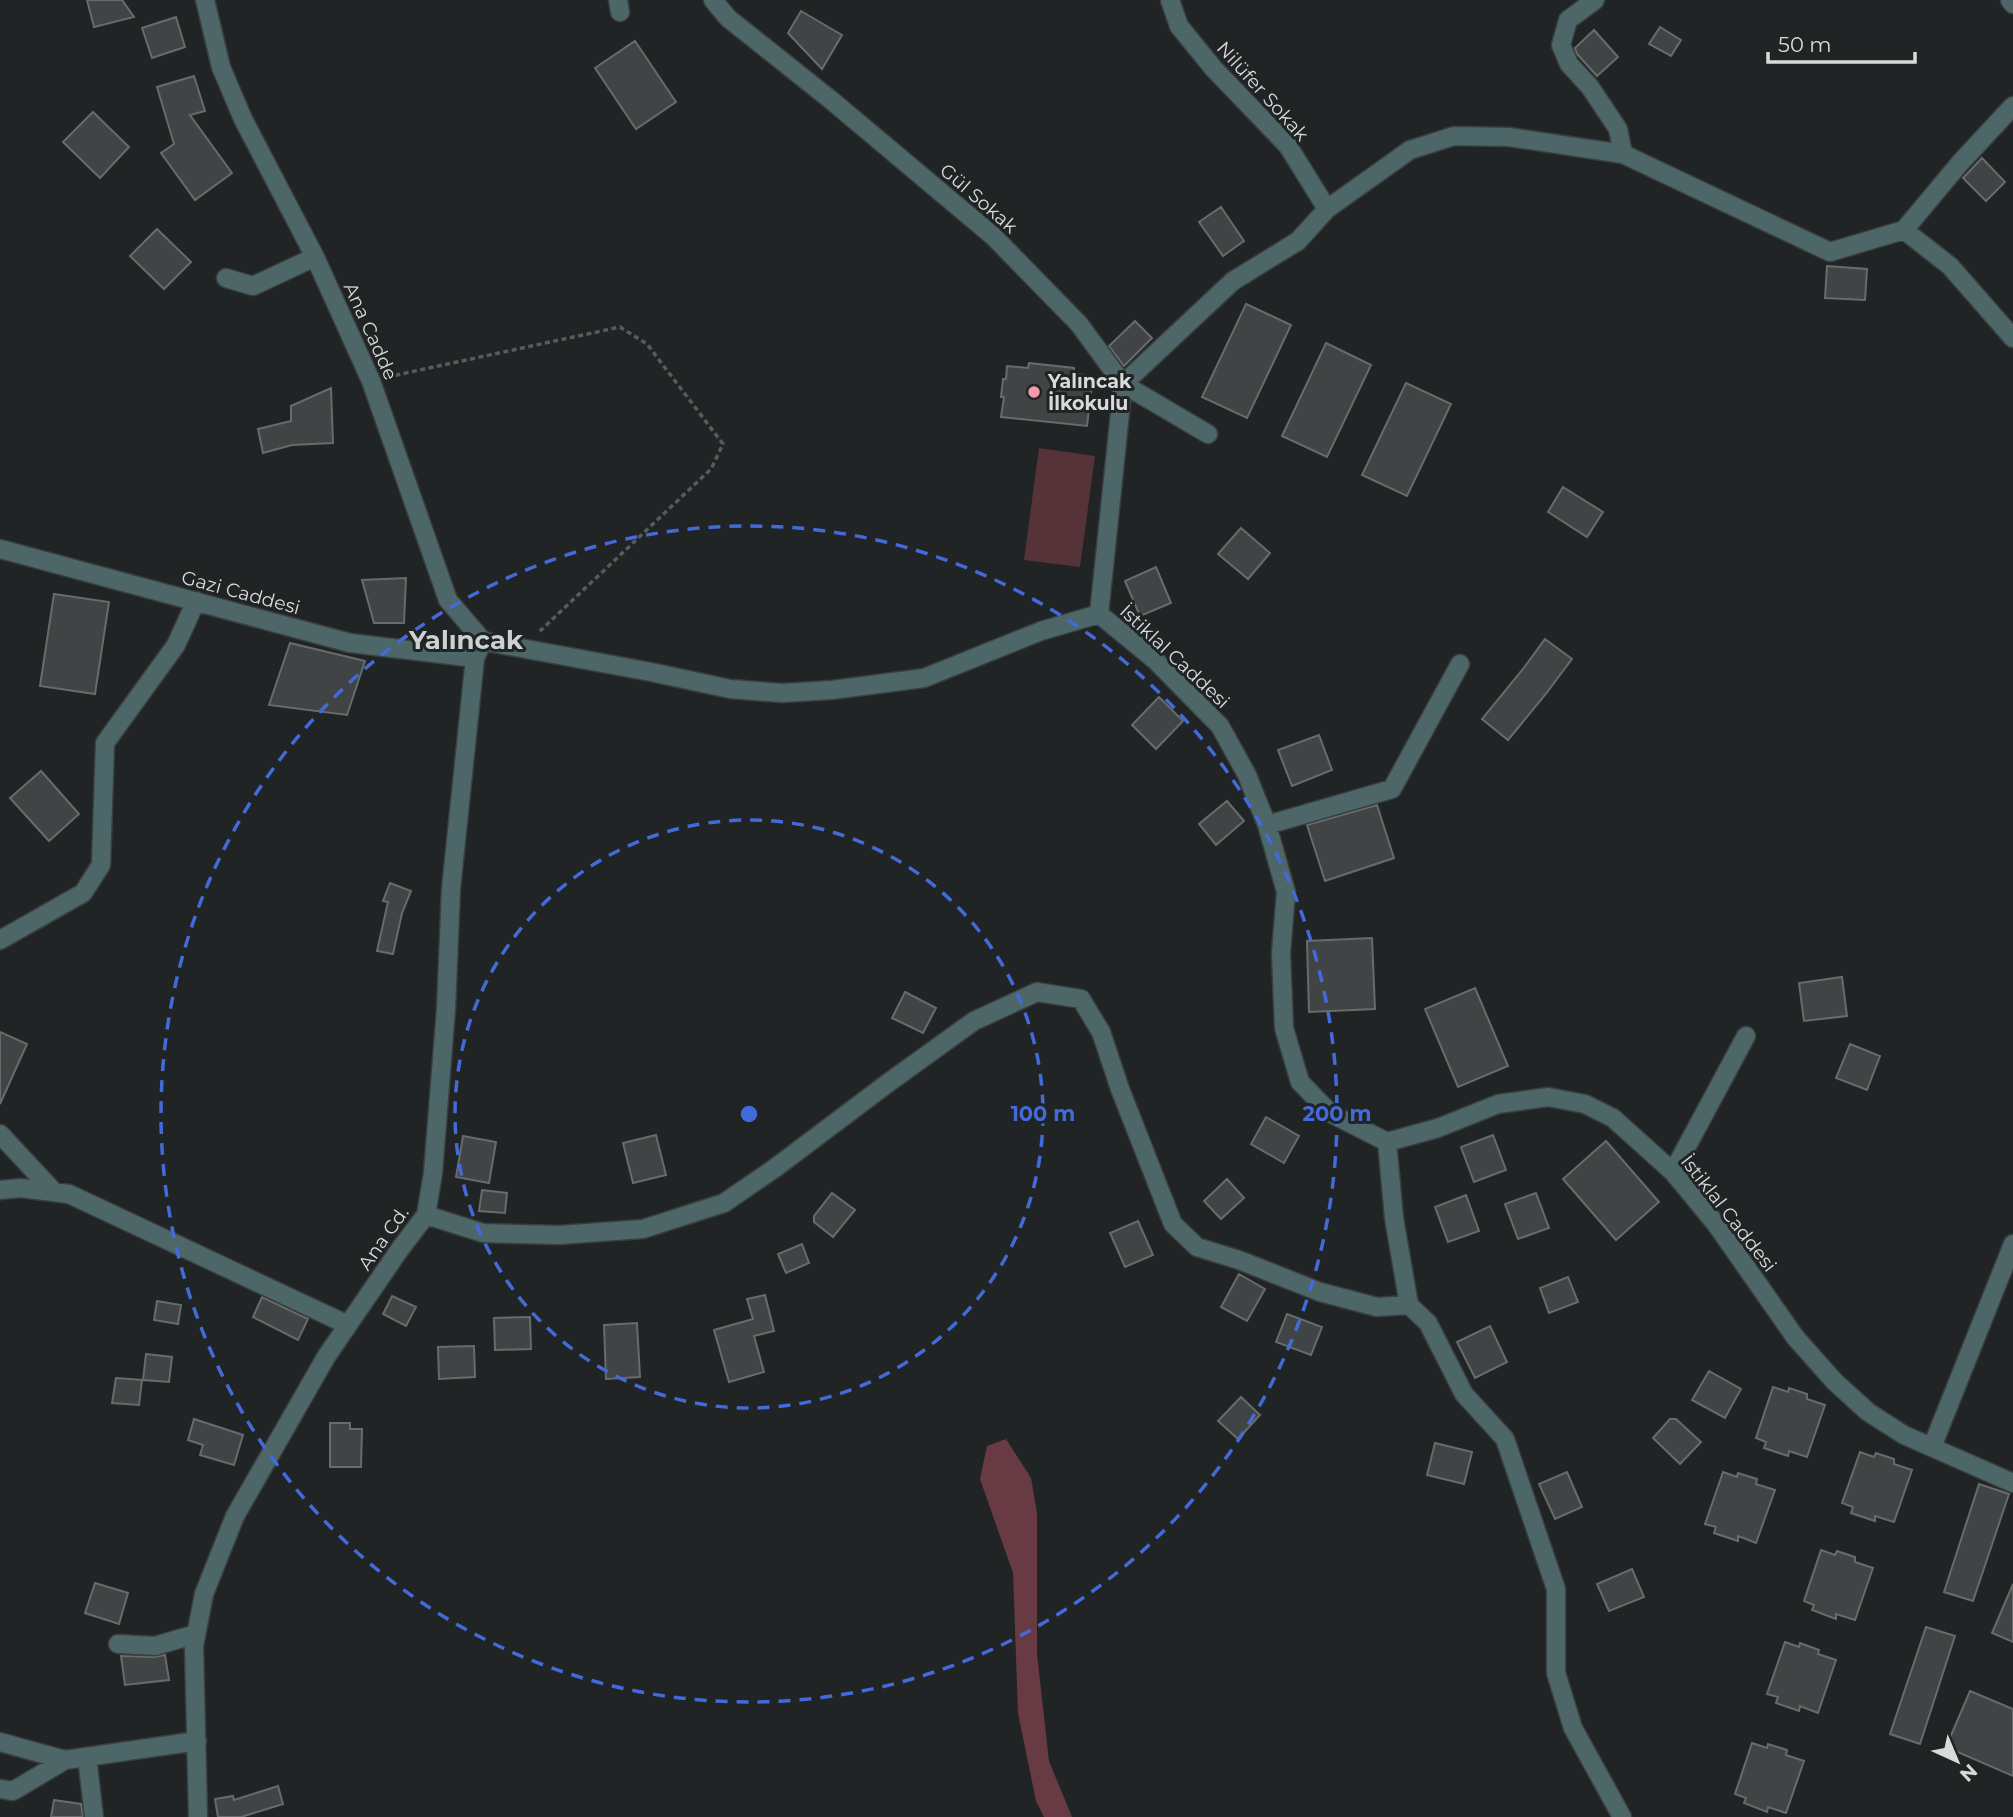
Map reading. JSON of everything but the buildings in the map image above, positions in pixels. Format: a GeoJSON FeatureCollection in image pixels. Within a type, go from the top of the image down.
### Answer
{"type":"FeatureCollection","features":[{"type":"Feature","properties":{"kind":"street","name":"Ana Cadde"},"geometry":{"type":"LineString","coordinates":[[205,0],[220,67],[243,119],[315,257],[371,381],[448,600],[483,641]]}},
{"type":"Feature","properties":{"kind":"street","name":"Gül Sokak"},"geometry":{"type":"LineString","coordinates":[[713,0],[728,18],[831,100],[993,236],[1079,324],[1123,384],[1208,434]]}},
{"type":"Feature","properties":{"kind":"street","name":"Nilüfer Sokak"},"geometry":{"type":"LineString","coordinates":[[1170,0],[1179,26],[1214,69],[1288,146],[1327,209]]}},
{"type":"Feature","properties":{"kind":"street"},"geometry":{"type":"LineString","coordinates":[[1595,0],[1568,20],[1561,45],[1569,64],[1591,87],[1618,129],[1623,154]]}},
{"type":"Feature","properties":{"kind":"street"},"geometry":{"type":"LineString","coordinates":[[1099,614],[1123,384],[1233,281],[1298,241],[1327,209],[1410,150],[1454,136],[1509,137],[1623,154],[1830,252],[1904,230],[1960,163],[2013,106]]}},
{"type":"Feature","properties":{"kind":"street"},"geometry":{"type":"LineString","coordinates":[[1904,230],[1950,266],[2013,338]]}},
{"type":"Feature","properties":{"kind":"street"},"geometry":{"type":"LineString","coordinates":[[226,278],[253,286],[315,257]]}},
{"type":"Feature","properties":{"kind":"street","name":"Gazi Caddesi"},"geometry":{"type":"LineString","coordinates":[[0,549],[350,643],[475,658]]}},
{"type":"Feature","properties":{"kind":"street"},"geometry":{"type":"LineString","coordinates":[[0,940],[83,893],[100,866],[105,744],[176,645],[196,601]]}},
{"type":"Feature","properties":{"kind":"street","name":"İstiklal Caddesi"},"geometry":{"type":"LineString","coordinates":[[522,649],[730,689],[782,693],[832,690],[924,678],[1041,631],[1099,614],[1155,660],[1220,726],[1247,775],[1267,825],[1286,892],[1281,953],[1284,1028],[1300,1082],[1330,1113],[1387,1143],[1438,1128],[1498,1104],[1548,1097],[1585,1104],[1613,1118],[1673,1172],[1716,1224],[1796,1337],[1834,1381],[1868,1412],[1904,1435],[2013,1483]]}},
{"type":"Feature","properties":{"kind":"street"},"geometry":{"type":"LineString","coordinates":[[483,641],[522,649]]}},
{"type":"Feature","properties":{"kind":"street","name":"Ana Cd."},"geometry":{"type":"LineString","coordinates":[[198,1817],[194,1646],[204,1594],[235,1516],[326,1357],[426,1215],[433,1173],[446,1009],[451,889],[475,658],[483,641]]}},
{"type":"Feature","properties":{"kind":"street"},"geometry":{"type":"LineString","coordinates":[[1267,825],[1392,789],[1460,664]]}},
{"type":"Feature","properties":{"kind":"street"},"geometry":{"type":"LineString","coordinates":[[426,1215],[483,1233],[559,1235],[643,1229],[724,1203],[974,1021],[1037,992],[1081,999],[1101,1031],[1120,1088],[1173,1224],[1197,1247],[1239,1260],[1320,1292],[1377,1307],[1409,1305]]}},
{"type":"Feature","properties":{"kind":"street"},"geometry":{"type":"LineString","coordinates":[[1673,1172],[1746,1035]]}},
{"type":"Feature","properties":{"kind":"street"},"geometry":{"type":"LineString","coordinates":[[0,1134],[54,1192]]}},
{"type":"Feature","properties":{"kind":"street"},"geometry":{"type":"LineString","coordinates":[[1387,1143],[1394,1218],[1409,1305],[1428,1324],[1464,1394],[1505,1439],[1556,1589],[1556,1673],[1573,1728],[1622,1817]]}},
{"type":"Feature","properties":{"kind":"street"},"geometry":{"type":"LineString","coordinates":[[0,1190],[19,1188],[69,1194],[348,1325]]}},
{"type":"Feature","properties":{"kind":"street"},"geometry":{"type":"LineString","coordinates":[[1932,1447],[2013,1244]]}},
{"type":"Feature","properties":{"kind":"street"},"geometry":{"type":"LineString","coordinates":[[118,1644],[155,1646],[196,1634]]}},
{"type":"Feature","properties":{"kind":"street"},"geometry":{"type":"LineString","coordinates":[[0,1789],[13,1791],[65,1760],[197,1741]]}},
{"type":"Feature","properties":{"kind":"street"},"geometry":{"type":"LineString","coordinates":[[0,1742],[65,1760]]}},
{"type":"Feature","properties":{"kind":"street"},"geometry":{"type":"LineString","coordinates":[[87,1757],[94,1817]]}},
{"type":"Feature","properties":{"kind":"path"},"geometry":{"type":"LineString","coordinates":[[371,381],[620,327],[647,344],[723,444],[711,469],[522,649]]}},
{"type":"Feature","properties":{"kind":"shaded area"},"geometry":{"type":"Polygon","coordinates":[[[1039,448],[1095,456],[1080,567],[1024,560],[1039,448]]]}},
{"type":"Feature","properties":{"kind":"shaded area"},"geometry":{"type":"Polygon","coordinates":[[[1006,1439],[1031,1478],[1037,1513],[1037,1654],[1049,1761],[1072,1817],[1044,1817],[1036,1801],[1018,1713],[1013,1573],[980,1479],[987,1446],[1006,1439]]]}},
{"type":"Feature","properties":{"kind":"place","name":"Yalıncak İlkokulu"},"geometry":{"type":"Point","coordinates":[1034,392]}},
{"type":"Feature","properties":{"kind":"district","name":"Yalıncak"},"geometry":{"type":"Point","coordinates":[466,640]}}]}
